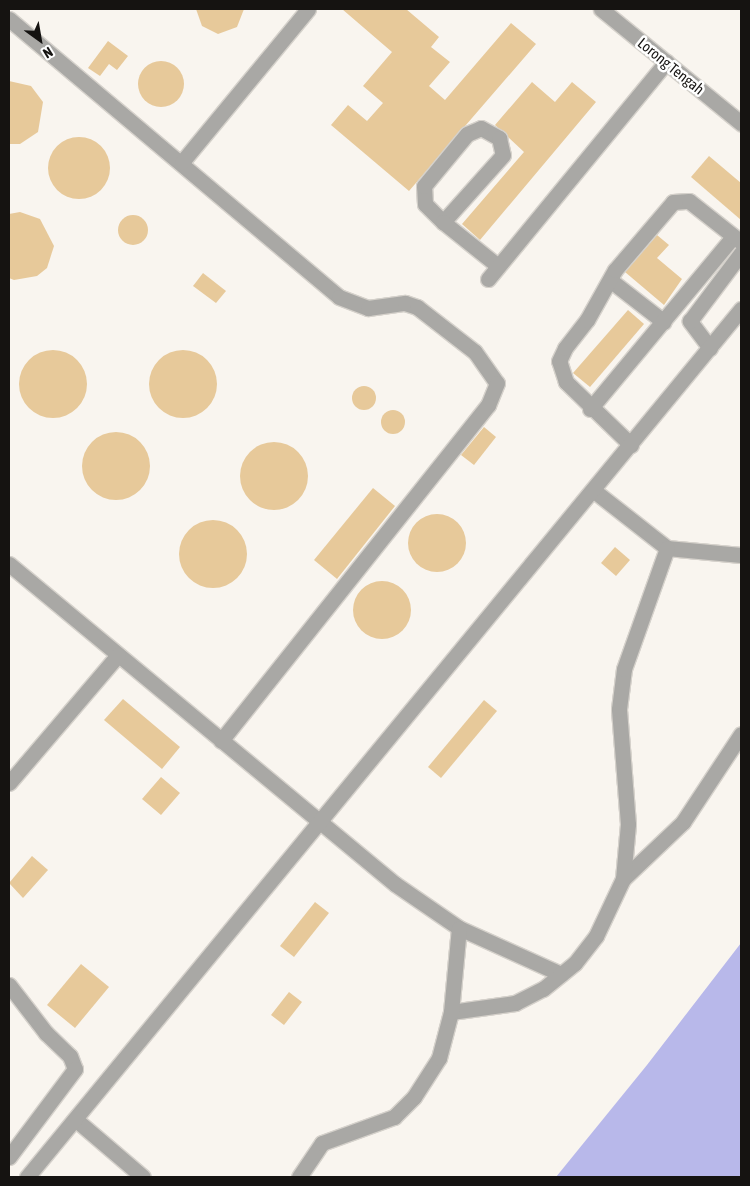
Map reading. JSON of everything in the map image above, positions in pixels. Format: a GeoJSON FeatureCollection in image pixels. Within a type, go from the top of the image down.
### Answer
{"type":"FeatureCollection","features":[{"type":"Feature","properties":{"kind":"street"},"geometry":{"type":"LineString","coordinates":[[182,162],[308,9]]}},
{"type":"Feature","properties":{"kind":"street","name":"Lorong Tengah"},"geometry":{"type":"LineString","coordinates":[[601,9],[741,123]]}},
{"type":"Feature","properties":{"kind":"street"},"geometry":{"type":"LineString","coordinates":[[9,19],[182,162],[339,297],[368,308],[405,303],[418,307],[475,352],[497,383],[488,405],[221,741]]}},
{"type":"Feature","properties":{"kind":"street"},"geometry":{"type":"LineString","coordinates":[[488,279],[666,62]]}},
{"type":"Feature","properties":{"kind":"street"},"geometry":{"type":"LineString","coordinates":[[443,222],[503,155],[503,143],[488,129],[467,134],[424,186],[425,204],[443,222],[498,266]]}},
{"type":"Feature","properties":{"kind":"street"},"geometry":{"type":"LineString","coordinates":[[590,410],[664,322],[737,240],[681,198],[660,212],[610,280],[559,361],[566,382],[590,410],[631,444]]}},
{"type":"Feature","properties":{"kind":"street"},"geometry":{"type":"LineString","coordinates":[[710,348],[690,321],[741,253]]}},
{"type":"Feature","properties":{"kind":"street"},"geometry":{"type":"LineString","coordinates":[[610,280],[664,322]]}},
{"type":"Feature","properties":{"kind":"street"},"geometry":{"type":"LineString","coordinates":[[27,1177],[741,309]]}},
{"type":"Feature","properties":{"kind":"street"},"geometry":{"type":"LineString","coordinates":[[593,490],[667,548],[741,555]]}},
{"type":"Feature","properties":{"kind":"street"},"geometry":{"type":"LineString","coordinates":[[451,1012],[515,1003],[561,974],[596,936],[622,879],[628,824],[618,709],[624,668],[667,548]]}},
{"type":"Feature","properties":{"kind":"street"},"geometry":{"type":"LineString","coordinates":[[9,564],[395,884],[418,897],[458,928],[561,974]]}},
{"type":"Feature","properties":{"kind":"street"},"geometry":{"type":"LineString","coordinates":[[9,783],[118,656]]}},
{"type":"Feature","properties":{"kind":"street"},"geometry":{"type":"LineString","coordinates":[[622,879],[683,822],[741,734]]}},
{"type":"Feature","properties":{"kind":"street"},"geometry":{"type":"LineString","coordinates":[[299,1177],[322,1143],[394,1117],[414,1097],[438,1058],[451,1012],[458,928]]}},
{"type":"Feature","properties":{"kind":"street"},"geometry":{"type":"LineString","coordinates":[[9,985],[36,1022],[70,1056],[74,1069],[9,1156]]}},
{"type":"Feature","properties":{"kind":"street"},"geometry":{"type":"LineString","coordinates":[[75,1119],[144,1177]]}},
{"type":"Feature","properties":{"kind":"water"},"geometry":{"type":"Polygon","coordinates":[[[741,943],[741,1177],[556,1177],[647,1065],[741,943]]]}},
{"type":"Feature","properties":{"kind":"building"},"geometry":{"type":"Polygon","coordinates":[[[196,9],[244,9],[237,27],[218,34],[202,26],[196,9]]]}},
{"type":"Feature","properties":{"kind":"building"},"geometry":{"type":"Polygon","coordinates":[[[342,9],[406,9],[439,37],[431,47],[450,62],[429,86],[445,100],[511,23],[536,44],[409,191],[331,125],[348,105],[367,121],[383,103],[363,86],[392,52],[342,9]]]}},
{"type":"Feature","properties":{"kind":"building"},"geometry":{"type":"Polygon","coordinates":[[[108,41],[128,56],[117,70],[109,64],[100,76],[88,68],[108,41]]]}},
{"type":"Feature","properties":{"kind":"building"},"geometry":{"type":"Polygon","coordinates":[[[156,61],[166,61],[178,67],[183,75],[183,93],[178,101],[170,106],[156,107],[148,104],[141,97],[138,89],[138,79],[141,71],[148,64],[156,61]]]}},
{"type":"Feature","properties":{"kind":"building"},"geometry":{"type":"Polygon","coordinates":[[[9,81],[31,86],[43,102],[38,132],[20,144],[9,144],[9,81]]]}},
{"type":"Feature","properties":{"kind":"building"},"geometry":{"type":"Polygon","coordinates":[[[532,82],[555,102],[572,82],[596,102],[480,240],[462,224],[524,152],[495,125],[532,82]]]}},
{"type":"Feature","properties":{"kind":"building"},"geometry":{"type":"Polygon","coordinates":[[[79,137],[91,140],[101,146],[107,156],[110,168],[107,180],[101,190],[91,196],[79,199],[67,196],[57,190],[51,180],[48,168],[51,156],[57,146],[67,140],[79,137]]]}},
{"type":"Feature","properties":{"kind":"building"},"geometry":{"type":"Polygon","coordinates":[[[709,156],[741,183],[741,220],[691,177],[709,156]]]}},
{"type":"Feature","properties":{"kind":"building"},"geometry":{"type":"Polygon","coordinates":[[[20,212],[40,219],[54,246],[47,268],[37,276],[14,280],[9,278],[9,214],[20,212]]]}},
{"type":"Feature","properties":{"kind":"building"},"geometry":{"type":"Polygon","coordinates":[[[133,215],[144,219],[148,230],[144,241],[133,245],[122,241],[118,230],[122,219],[133,215]]]}},
{"type":"Feature","properties":{"kind":"building"},"geometry":{"type":"Polygon","coordinates":[[[657,235],[669,245],[657,258],[682,279],[664,305],[625,272],[657,235]]]}},
{"type":"Feature","properties":{"kind":"building"},"geometry":{"type":"Polygon","coordinates":[[[203,273],[226,291],[216,303],[193,286],[203,273]]]}},
{"type":"Feature","properties":{"kind":"building"},"geometry":{"type":"Polygon","coordinates":[[[628,310],[644,324],[590,387],[573,373],[628,310]]]}},
{"type":"Feature","properties":{"kind":"building"},"geometry":{"type":"Polygon","coordinates":[[[53,350],[66,353],[77,360],[84,371],[87,384],[84,397],[77,408],[66,415],[53,418],[40,415],[29,408],[22,397],[19,384],[22,371],[29,360],[40,353],[53,350]]]}},
{"type":"Feature","properties":{"kind":"building"},"geometry":{"type":"Polygon","coordinates":[[[183,350],[196,353],[207,360],[214,371],[217,384],[214,397],[207,408],[196,415],[183,418],[170,415],[159,408],[152,397],[149,384],[152,371],[159,360],[170,353],[183,350]]]}},
{"type":"Feature","properties":{"kind":"building"},"geometry":{"type":"Polygon","coordinates":[[[364,386],[373,389],[376,398],[373,407],[364,410],[355,407],[352,398],[355,389],[364,386]]]}},
{"type":"Feature","properties":{"kind":"building"},"geometry":{"type":"Polygon","coordinates":[[[393,410],[402,413],[405,422],[402,431],[393,434],[384,431],[381,422],[384,413],[393,410]]]}},
{"type":"Feature","properties":{"kind":"building"},"geometry":{"type":"Polygon","coordinates":[[[484,427],[496,437],[474,465],[461,455],[484,427]]]}},
{"type":"Feature","properties":{"kind":"building"},"geometry":{"type":"Polygon","coordinates":[[[116,432],[129,435],[140,442],[147,453],[150,466],[147,479],[140,490],[129,497],[116,500],[103,497],[92,490],[85,479],[82,466],[85,453],[92,442],[103,435],[116,432]]]}},
{"type":"Feature","properties":{"kind":"building"},"geometry":{"type":"Polygon","coordinates":[[[274,442],[287,445],[298,452],[305,463],[308,476],[305,489],[298,500],[287,507],[274,510],[261,507],[250,500],[243,489],[240,476],[243,463],[250,452],[261,445],[274,442]]]}},
{"type":"Feature","properties":{"kind":"building"},"geometry":{"type":"Polygon","coordinates":[[[373,488],[395,506],[337,579],[314,560],[373,488]]]}},
{"type":"Feature","properties":{"kind":"building"},"geometry":{"type":"Polygon","coordinates":[[[431,514],[443,514],[458,522],[466,537],[466,549],[458,564],[443,572],[431,572],[416,564],[408,549],[408,537],[416,522],[431,514]]]}},
{"type":"Feature","properties":{"kind":"building"},"geometry":{"type":"Polygon","coordinates":[[[213,520],[226,523],[237,530],[244,541],[247,554],[244,567],[237,578],[226,585],[213,588],[200,585],[189,578],[182,567],[179,554],[182,541],[189,530],[200,523],[213,520]]]}},
{"type":"Feature","properties":{"kind":"building"},"geometry":{"type":"Polygon","coordinates":[[[615,547],[630,560],[616,576],[601,563],[615,547]]]}},
{"type":"Feature","properties":{"kind":"building"},"geometry":{"type":"Polygon","coordinates":[[[376,581],[388,581],[403,589],[411,604],[411,616],[403,631],[388,639],[376,639],[361,631],[353,616],[353,604],[361,589],[376,581]]]}},
{"type":"Feature","properties":{"kind":"building"},"geometry":{"type":"Polygon","coordinates":[[[123,699],[180,747],[162,769],[104,720],[123,699]]]}},
{"type":"Feature","properties":{"kind":"building"},"geometry":{"type":"Polygon","coordinates":[[[484,700],[497,711],[441,778],[428,767],[484,700]]]}},
{"type":"Feature","properties":{"kind":"building"},"geometry":{"type":"Polygon","coordinates":[[[161,777],[180,793],[161,815],[142,799],[161,777]]]}},
{"type":"Feature","properties":{"kind":"building"},"geometry":{"type":"Polygon","coordinates":[[[32,856],[48,870],[23,898],[9,883],[32,856]]]}},
{"type":"Feature","properties":{"kind":"building"},"geometry":{"type":"Polygon","coordinates":[[[315,902],[329,913],[294,957],[280,946],[315,902]]]}},
{"type":"Feature","properties":{"kind":"building"},"geometry":{"type":"Polygon","coordinates":[[[81,964],[109,987],[75,1028],[47,1005],[81,964]]]}},
{"type":"Feature","properties":{"kind":"building"},"geometry":{"type":"Polygon","coordinates":[[[289,992],[302,1002],[284,1025],[271,1015],[289,992]]]}}]}
